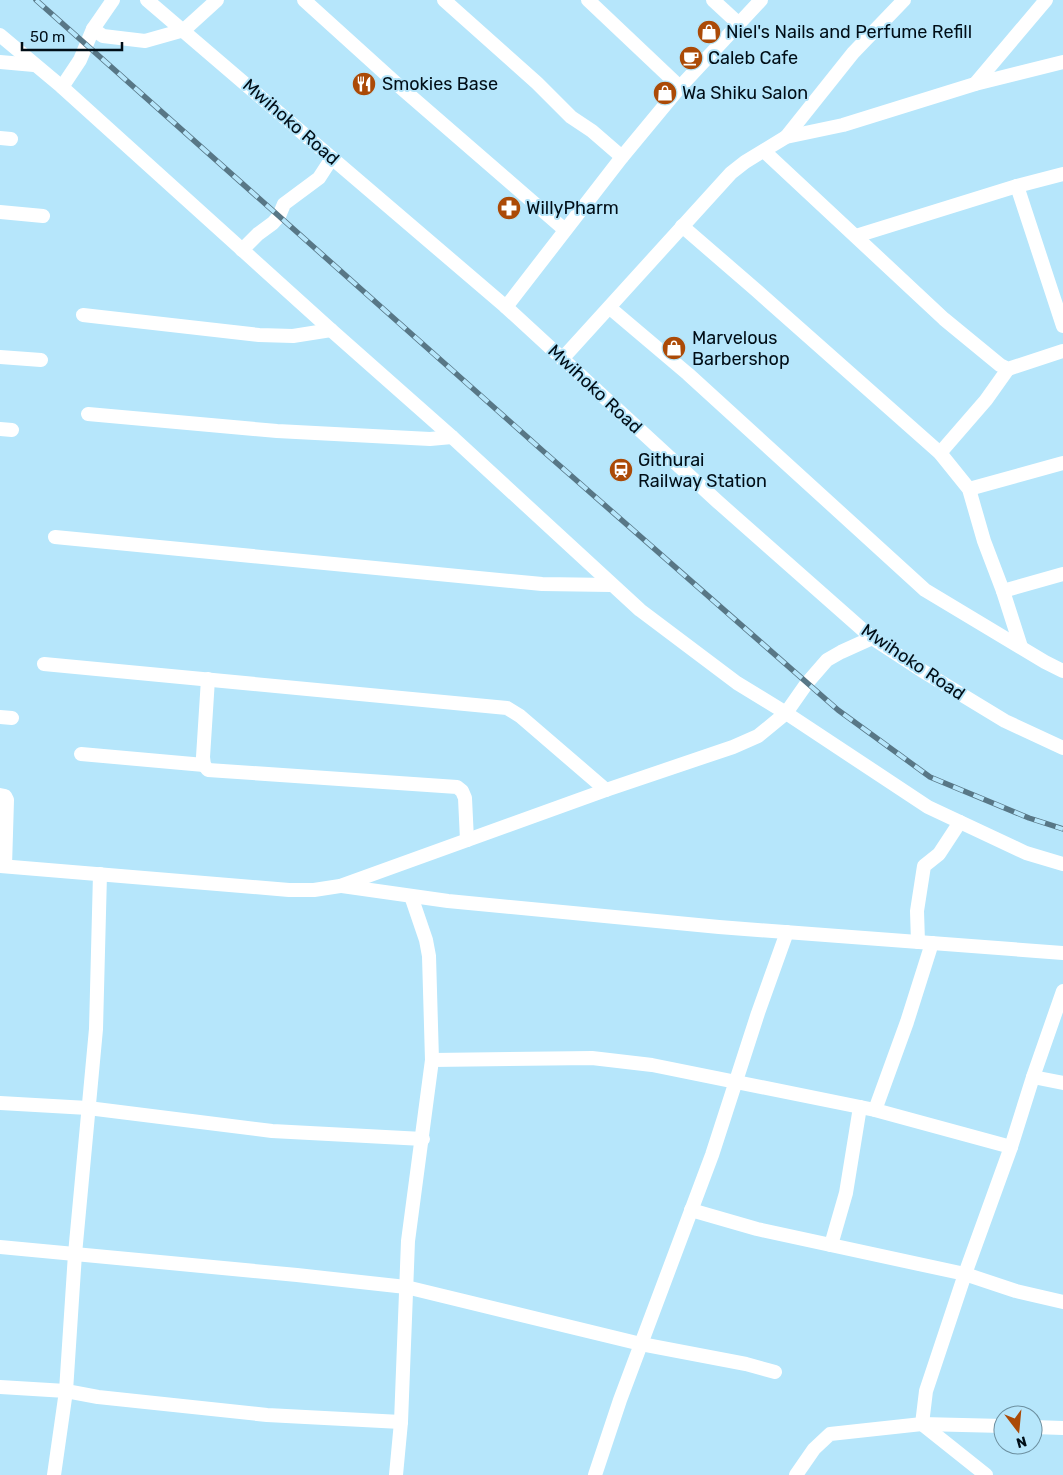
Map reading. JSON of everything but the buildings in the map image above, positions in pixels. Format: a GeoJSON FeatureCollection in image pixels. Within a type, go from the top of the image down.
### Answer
{"type":"FeatureCollection","features":[{"type":"Feature","properties":{"kind":"street"},"geometry":{"type":"LineString","coordinates":[[62,87],[80,60],[93,30],[114,0]]}},
{"type":"Feature","properties":{"kind":"street","name":"Mwihoko Road"},"geometry":{"type":"LineString","coordinates":[[147,0],[506,307],[718,502],[872,638],[1005,721],[1063,748]]}},
{"type":"Feature","properties":{"kind":"street"},"geometry":{"type":"LineString","coordinates":[[93,30],[103,36],[145,40],[184,30],[217,0]]}},
{"type":"Feature","properties":{"kind":"street"},"geometry":{"type":"LineString","coordinates":[[304,0],[399,86],[565,230]]}},
{"type":"Feature","properties":{"kind":"street"},"geometry":{"type":"LineString","coordinates":[[444,0],[537,84],[570,117],[592,131],[622,157]]}},
{"type":"Feature","properties":{"kind":"street"},"geometry":{"type":"LineString","coordinates":[[588,0],[680,87]]}},
{"type":"Feature","properties":{"kind":"street"},"geometry":{"type":"LineString","coordinates":[[713,0],[739,24]]}},
{"type":"Feature","properties":{"kind":"street"},"geometry":{"type":"LineString","coordinates":[[506,307],[622,157],[680,87],[761,0]]}},
{"type":"Feature","properties":{"kind":"street"},"geometry":{"type":"LineString","coordinates":[[786,137],[853,54],[904,0]]}},
{"type":"Feature","properties":{"kind":"street"},"geometry":{"type":"LineString","coordinates":[[975,84],[1046,0]]}},
{"type":"Feature","properties":{"kind":"street"},"geometry":{"type":"LineString","coordinates":[[0,35],[62,87],[640,610],[737,683],[928,807],[1026,853],[1063,864]]}},
{"type":"Feature","properties":{"kind":"street"},"geometry":{"type":"LineString","coordinates":[[0,62],[34,65]]}},
{"type":"Feature","properties":{"kind":"street"},"geometry":{"type":"LineString","coordinates":[[562,360],[731,173],[764,150],[786,137],[843,125],[975,84],[1063,62]]}},
{"type":"Feature","properties":{"kind":"street"},"geometry":{"type":"LineString","coordinates":[[764,150],[944,319],[1000,365],[1008,369]]}},
{"type":"Feature","properties":{"kind":"street"},"geometry":{"type":"LineString","coordinates":[[242,250],[258,234],[273,224],[284,204],[319,178],[332,158]]}},
{"type":"Feature","properties":{"kind":"street"},"geometry":{"type":"LineString","coordinates":[[856,236],[1017,186],[1063,174]]}},
{"type":"Feature","properties":{"kind":"street"},"geometry":{"type":"LineString","coordinates":[[1017,186],[1063,326]]}},
{"type":"Feature","properties":{"kind":"street"},"geometry":{"type":"LineString","coordinates":[[0,212],[43,216]]}},
{"type":"Feature","properties":{"kind":"street"},"geometry":{"type":"LineString","coordinates":[[682,226],[940,453],[969,489],[984,541],[1021,647]]}},
{"type":"Feature","properties":{"kind":"street"},"geometry":{"type":"LineString","coordinates":[[610,308],[688,374],[925,590],[1045,662],[1063,670]]}},
{"type":"Feature","properties":{"kind":"street"},"geometry":{"type":"LineString","coordinates":[[83,315],[259,335],[293,336],[331,330]]}},
{"type":"Feature","properties":{"kind":"street"},"geometry":{"type":"LineString","coordinates":[[940,453],[986,400],[1008,369],[1063,352]]}},
{"type":"Feature","properties":{"kind":"street"},"geometry":{"type":"LineString","coordinates":[[0,357],[40,360]]}},
{"type":"Feature","properties":{"kind":"street"},"geometry":{"type":"LineString","coordinates":[[88,414],[277,431],[430,439],[452,438]]}},
{"type":"Feature","properties":{"kind":"street"},"geometry":{"type":"LineString","coordinates":[[969,489],[1063,463]]}},
{"type":"Feature","properties":{"kind":"street"},"geometry":{"type":"LineString","coordinates":[[55,537],[542,584],[611,585]]}},
{"type":"Feature","properties":{"kind":"street"},"geometry":{"type":"LineString","coordinates":[[1003,591],[1063,574]]}},
{"type":"Feature","properties":{"kind":"street"},"geometry":{"type":"LineString","coordinates":[[0,795],[5,796],[7,800],[2,866],[289,890],[314,890],[340,886],[606,790],[733,747],[758,736],[786,714],[807,683],[827,660],[872,638]]}},
{"type":"Feature","properties":{"kind":"street"},"geometry":{"type":"LineString","coordinates":[[44,664],[507,708],[520,716],[606,790]]}},
{"type":"Feature","properties":{"kind":"street"},"geometry":{"type":"LineString","coordinates":[[208,679],[202,757],[204,766],[208,770],[457,787],[462,791],[465,798],[467,840]]}},
{"type":"Feature","properties":{"kind":"street"},"geometry":{"type":"LineString","coordinates":[[81,754],[204,766]]}},
{"type":"Feature","properties":{"kind":"street"},"geometry":{"type":"LineString","coordinates":[[875,1110],[907,1022],[925,942],[917,911],[924,866],[939,854],[960,822]]}},
{"type":"Feature","properties":{"kind":"street"},"geometry":{"type":"LineString","coordinates":[[54,1475],[66,1391],[75,1254],[96,1029],[100,874]]}},
{"type":"Feature","properties":{"kind":"street"},"geometry":{"type":"LineString","coordinates":[[340,886],[506,906],[787,932],[1063,953]]}},
{"type":"Feature","properties":{"kind":"street"},"geometry":{"type":"LineString","coordinates":[[396,1475],[408,1241],[432,1060],[429,956],[412,896]]}},
{"type":"Feature","properties":{"kind":"street"},"geometry":{"type":"LineString","coordinates":[[595,1475],[641,1344],[712,1155],[787,932]]}},
{"type":"Feature","properties":{"kind":"street"},"geometry":{"type":"LineString","coordinates":[[922,1424],[926,1391],[964,1274],[1011,1147],[1063,991]]}},
{"type":"Feature","properties":{"kind":"street"},"geometry":{"type":"LineString","coordinates":[[432,1060],[592,1058],[652,1065],[875,1110],[1011,1147]]}},
{"type":"Feature","properties":{"kind":"street"},"geometry":{"type":"LineString","coordinates":[[1033,1077],[1063,1083]]}},
{"type":"Feature","properties":{"kind":"street"},"geometry":{"type":"LineString","coordinates":[[0,1103],[88,1108],[272,1131],[423,1139]]}},
{"type":"Feature","properties":{"kind":"street"},"geometry":{"type":"LineString","coordinates":[[831,1245],[846,1193],[860,1107]]}},
{"type":"Feature","properties":{"kind":"street"},"geometry":{"type":"LineString","coordinates":[[691,1210],[757,1229],[964,1274],[1016,1291],[1063,1302]]}},
{"type":"Feature","properties":{"kind":"street"},"geometry":{"type":"LineString","coordinates":[[0,1247],[406,1287],[641,1344],[746,1364],[775,1372]]}},
{"type":"Feature","properties":{"kind":"street"},"geometry":{"type":"LineString","coordinates":[[0,1387],[66,1391],[98,1397],[267,1415],[400,1422]]}},
{"type":"Feature","properties":{"kind":"street"},"geometry":{"type":"LineString","coordinates":[[922,1424],[986,1475]]}},
{"type":"Feature","properties":{"kind":"street"},"geometry":{"type":"LineString","coordinates":[[796,1475],[814,1449],[830,1434],[922,1424],[993,1426]]}},
{"type":"Feature","properties":{"kind":"street"},"geometry":{"type":"LineString","coordinates":[[1043,1427],[1063,1428]]}},
{"type":"Feature","properties":{"kind":"railway"},"geometry":{"type":"LineString","coordinates":[[36,0],[543,451],[838,710],[930,777],[1029,818],[1063,829]]}},
{"type":"Feature","properties":{"kind":"place","name":"Niel's Nails and Perfume Refill"},"geometry":{"type":"Point","coordinates":[709,32]}},
{"type":"Feature","properties":{"kind":"place","name":"Caleb Cafe"},"geometry":{"type":"Point","coordinates":[691,58]}},
{"type":"Feature","properties":{"kind":"place","name":"Smokies Base"},"geometry":{"type":"Point","coordinates":[364,84]}},
{"type":"Feature","properties":{"kind":"place","name":"Wa Shiku Salon"},"geometry":{"type":"Point","coordinates":[665,93]}},
{"type":"Feature","properties":{"kind":"place","name":"WillyPharm"},"geometry":{"type":"Point","coordinates":[509,208]}},
{"type":"Feature","properties":{"kind":"place","name":"Marvelous Barbershop"},"geometry":{"type":"Point","coordinates":[674,348]}},
{"type":"Feature","properties":{"kind":"place","name":"Githurai Railway Station"},"geometry":{"type":"Point","coordinates":[621,470]}}]}
